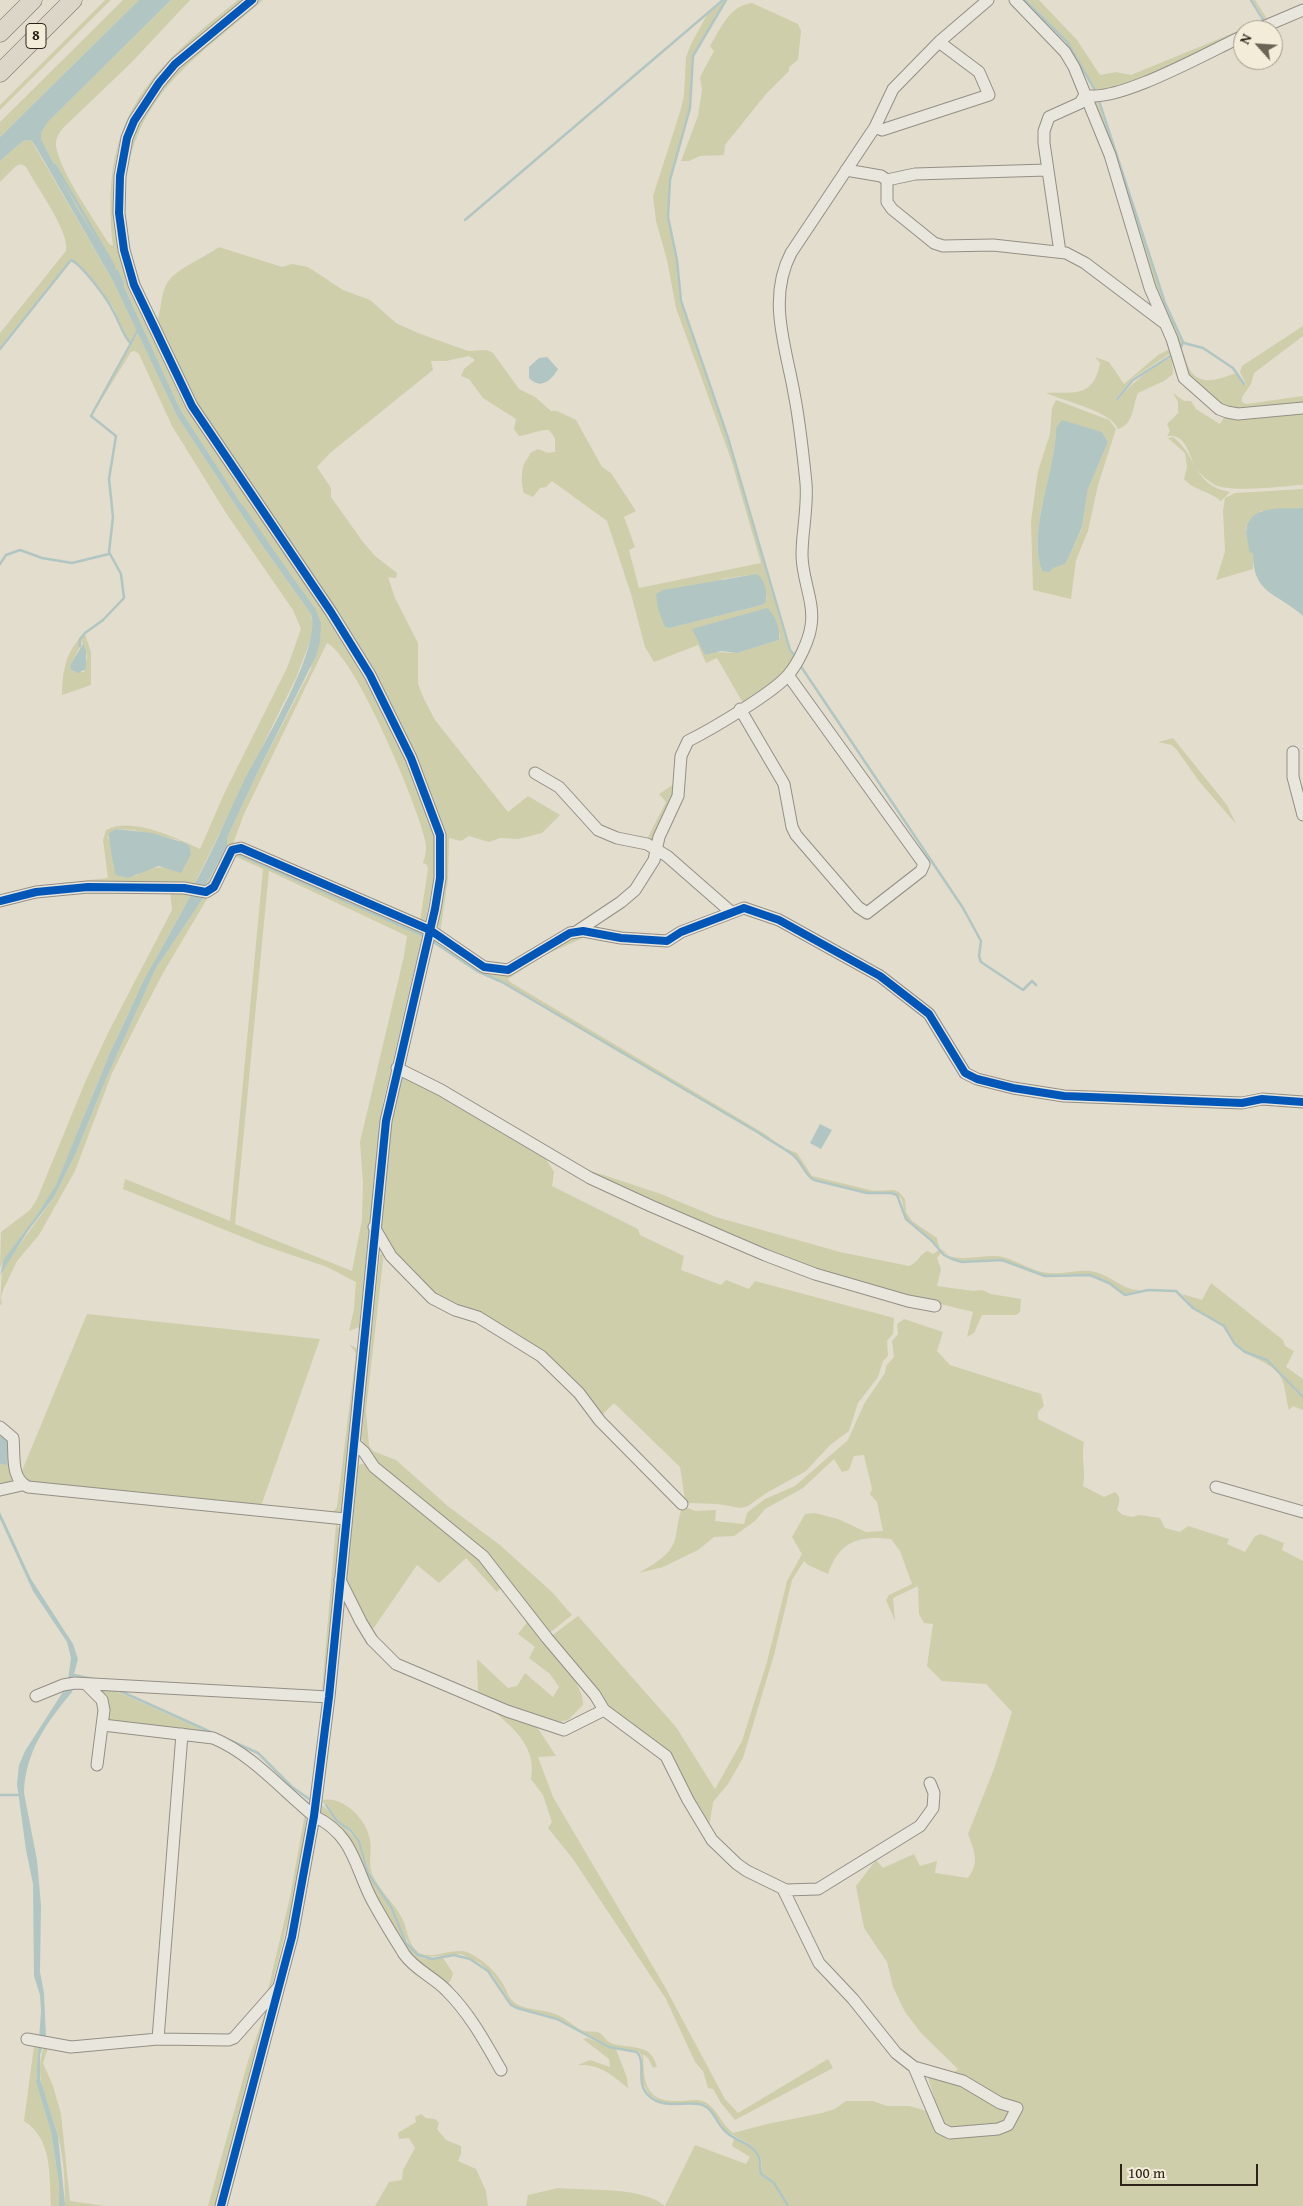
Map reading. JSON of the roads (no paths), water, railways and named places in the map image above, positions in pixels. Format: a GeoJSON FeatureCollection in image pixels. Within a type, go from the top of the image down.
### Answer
{"type":"FeatureCollection","features":[{"type":"Feature","properties":{"kind":"highway","name":"8"},"geometry":{"type":"LineString","coordinates":[[0,33],[33,0]]}},
{"type":"Feature","properties":{"kind":"highway","name":"8"},"geometry":{"type":"LineString","coordinates":[[0,73],[73,0]]}},
{"type":"Feature","properties":{"kind":"street"},"geometry":{"type":"LineString","coordinates":[[221,2206],[300,1901],[314,1816],[329,1697],[345,1519],[386,1121],[430,930],[440,878],[440,835],[411,758],[370,675],[331,612],[192,406],[134,285],[124,250],[119,213],[120,176],[127,138],[134,121],[159,83],[175,64],[252,0]]}},
{"type":"Feature","properties":{"kind":"street"},"geometry":{"type":"LineString","coordinates":[[0,901],[63,888],[192,890],[206,892],[214,887],[232,850],[241,848],[430,930],[484,967],[508,970],[575,933],[621,902],[635,890],[654,860],[659,837],[678,796],[684,746],[688,741],[740,709],[788,675],[809,634],[811,617],[802,554],[806,512],[806,484],[794,392],[780,330],[779,303],[782,274],[791,253],[875,127],[893,89],[939,42],[988,0]]}},
{"type":"Feature","properties":{"kind":"street"},"geometry":{"type":"LineString","coordinates":[[1015,0],[1065,52],[1074,67],[1110,155],[1150,288],[1172,339],[1184,378],[1219,409],[1238,414],[1303,408]]}},
{"type":"Feature","properties":{"kind":"street"},"geometry":{"type":"LineString","coordinates":[[1280,20],[1303,10]]}},
{"type":"Feature","properties":{"kind":"street"},"geometry":{"type":"LineString","coordinates":[[1085,95],[1101,96],[1126,90],[1233,41]]}},
{"type":"Feature","properties":{"kind":"street"},"geometry":{"type":"LineString","coordinates":[[875,127],[882,130],[989,95],[978,72],[939,42]]}},
{"type":"Feature","properties":{"kind":"street"},"geometry":{"type":"LineString","coordinates":[[1060,252],[1047,170],[1044,131],[1048,118],[1080,103],[1085,95]]}},
{"type":"Feature","properties":{"kind":"street"},"geometry":{"type":"LineString","coordinates":[[846,170],[870,173],[886,180],[915,174],[1047,170]]}},
{"type":"Feature","properties":{"kind":"street"},"geometry":{"type":"LineString","coordinates":[[886,180],[888,202],[892,209],[934,243],[943,246],[1017,246],[1060,252],[1085,263],[1165,323]]}},
{"type":"Feature","properties":{"kind":"street"},"geometry":{"type":"LineString","coordinates":[[740,709],[784,784],[792,827],[796,835],[858,907],[867,913],[872,911],[892,892],[921,871],[924,864],[788,675]]}},
{"type":"Feature","properties":{"kind":"street"},"geometry":{"type":"LineString","coordinates":[[1293,752],[1293,777],[1303,815]]}},
{"type":"Feature","properties":{"kind":"street"},"geometry":{"type":"LineString","coordinates":[[535,773],[560,787],[598,830],[617,838],[647,844],[667,856],[731,912]]}},
{"type":"Feature","properties":{"kind":"street"},"geometry":{"type":"LineString","coordinates":[[575,933],[583,931],[621,938],[667,941],[681,932],[744,908],[778,920],[880,976],[929,1014],[965,1073],[977,1079],[1013,1088],[1064,1096],[1242,1103],[1262,1099],[1303,1102]]}},
{"type":"Feature","properties":{"kind":"street"},"geometry":{"type":"LineString","coordinates":[[397,1068],[441,1090],[590,1178],[651,1206],[765,1255],[815,1274],[908,1301],[935,1306]]}},
{"type":"Feature","properties":{"kind":"street"},"geometry":{"type":"LineString","coordinates":[[374,1227],[391,1256],[432,1298],[478,1317],[542,1356],[580,1392],[600,1420],[682,1504]]}},
{"type":"Feature","properties":{"kind":"street"},"geometry":{"type":"LineString","coordinates":[[0,1427],[13,1438],[16,1477],[22,1485]]}},
{"type":"Feature","properties":{"kind":"street"},"geometry":{"type":"LineString","coordinates":[[354,1443],[364,1452],[374,1467],[483,1556],[547,1638],[596,1695],[604,1710],[666,1756],[688,1800],[720,1849],[747,1871],[783,1889],[792,1891],[818,1889],[920,1826],[933,1808],[934,1793],[930,1783]]}},
{"type":"Feature","properties":{"kind":"street"},"geometry":{"type":"LineString","coordinates":[[0,1490],[22,1485],[50,1490],[345,1519]]}},
{"type":"Feature","properties":{"kind":"street"},"geometry":{"type":"LineString","coordinates":[[1216,1487],[1303,1512]]}},
{"type":"Feature","properties":{"kind":"street"},"geometry":{"type":"LineString","coordinates":[[340,1578],[361,1622],[372,1640],[396,1664],[507,1711],[564,1730],[604,1710]]}},
{"type":"Feature","properties":{"kind":"street"},"geometry":{"type":"LineString","coordinates":[[36,1696],[63,1685],[81,1684],[329,1697]]}},
{"type":"Feature","properties":{"kind":"street"},"geometry":{"type":"LineString","coordinates":[[81,1684],[102,1700],[104,1710],[97,1765]]}},
{"type":"Feature","properties":{"kind":"street"},"geometry":{"type":"LineString","coordinates":[[103,1726],[213,1738],[234,1748],[314,1816],[328,1822],[356,1858],[373,1900],[409,1960],[449,1992],[480,2033],[501,2070]]}},
{"type":"Feature","properties":{"kind":"street"},"geometry":{"type":"LineString","coordinates":[[158,2039],[182,1734]]}},
{"type":"Feature","properties":{"kind":"street"},"geometry":{"type":"LineString","coordinates":[[783,1889],[819,1964],[853,1999],[892,2050],[914,2067],[963,2081],[1000,2103],[1017,2108],[1016,2114],[1008,2125],[998,2129],[950,2133],[940,2128],[914,2067]]}},
{"type":"Feature","properties":{"kind":"street"},"geometry":{"type":"LineString","coordinates":[[27,2039],[71,2047],[158,2039],[229,2040],[234,2038],[278,1988]]}},
{"type":"Feature","properties":{"kind":"waterway"},"geometry":{"type":"LineString","coordinates":[[465,220],[723,0]]}},
{"type":"Feature","properties":{"kind":"waterway"},"geometry":{"type":"LineString","coordinates":[[726,0],[693,56],[690,108],[670,180],[668,217],[677,260],[681,301],[728,438],[790,650],[795,656]]}},
{"type":"Feature","properties":{"kind":"waterway"},"geometry":{"type":"LineString","coordinates":[[1025,0],[1067,42],[1096,92]]}},
{"type":"Feature","properties":{"kind":"waterway"},"geometry":{"type":"LineString","coordinates":[[1251,0],[1263,20]]}},
{"type":"Feature","properties":{"kind":"waterway"},"geometry":{"type":"LineString","coordinates":[[1099,101],[1165,303],[1183,342],[1180,350]]}},
{"type":"Feature","properties":{"kind":"waterway"},"geometry":{"type":"LineString","coordinates":[[55,165],[114,266]]}},
{"type":"Feature","properties":{"kind":"waterway"},"geometry":{"type":"LineString","coordinates":[[0,349],[71,260],[87,274],[105,297],[131,344]]}},
{"type":"Feature","properties":{"kind":"waterway"},"geometry":{"type":"LineString","coordinates":[[117,271],[123,284]]}},
{"type":"Feature","properties":{"kind":"waterway"},"geometry":{"type":"LineString","coordinates":[[80,646],[80,639],[85,633],[103,620],[124,598],[121,574],[109,552],[113,517],[109,479],[116,436],[91,416],[137,332]]}},
{"type":"Feature","properties":{"kind":"waterway"},"geometry":{"type":"LineString","coordinates":[[1184,343],[1203,348],[1233,368],[1244,384]]}},
{"type":"Feature","properties":{"kind":"waterway"},"geometry":{"type":"LineString","coordinates":[[1117,399],[1133,380],[1172,355]]}},
{"type":"Feature","properties":{"kind":"waterway"},"geometry":{"type":"LineString","coordinates":[[242,506],[294,582]]}},
{"type":"Feature","properties":{"kind":"waterway"},"geometry":{"type":"LineString","coordinates":[[0,564],[6,555],[20,550],[42,558],[72,563],[109,554]]}},
{"type":"Feature","properties":{"kind":"waterway"},"geometry":{"type":"LineString","coordinates":[[800,665],[963,908],[981,941],[979,956],[981,962],[1023,990],[1032,981],[1036,985]]}},
{"type":"Feature","properties":{"kind":"waterway"},"geometry":{"type":"LineString","coordinates":[[236,853],[422,935]]}},
{"type":"Feature","properties":{"kind":"waterway"},"geometry":{"type":"LineString","coordinates":[[432,941],[477,971],[502,982],[785,1149],[799,1161],[808,1175],[814,1180],[867,1193],[891,1193],[897,1195],[906,1219],[932,1241],[944,1255],[962,1262],[1002,1260],[1045,1276],[1090,1275],[1109,1283],[1125,1295],[1148,1290],[1176,1291],[1193,1308],[1224,1326],[1235,1344],[1245,1352],[1267,1360],[1303,1397]]}},
{"type":"Feature","properties":{"kind":"waterway"},"geometry":{"type":"LineString","coordinates":[[74,1675],[93,1679]]}},
{"type":"Feature","properties":{"kind":"waterway"},"geometry":{"type":"LineString","coordinates":[[120,1691],[213,1733]]}},
{"type":"Feature","properties":{"kind":"waterway"},"geometry":{"type":"LineString","coordinates":[[227,1739],[258,1753],[292,1787],[312,1801]]}},
{"type":"Feature","properties":{"kind":"waterway"},"geometry":{"type":"LineString","coordinates":[[0,1795],[18,1795]]}},
{"type":"Feature","properties":{"kind":"waterway"},"geometry":{"type":"LineString","coordinates":[[326,1805],[337,1821],[351,1831],[359,1841],[368,1873],[391,1907],[406,1943],[418,1955],[432,1959],[454,1955],[470,1959],[488,1971],[511,2005],[557,2019],[609,2047],[637,2052],[641,2062],[642,2084],[648,2095],[654,2100],[666,2104],[692,2103],[704,2105],[708,2108],[725,2131],[749,2145],[756,2152],[760,2160],[761,2174],[774,2183],[788,2206]]}}]}
